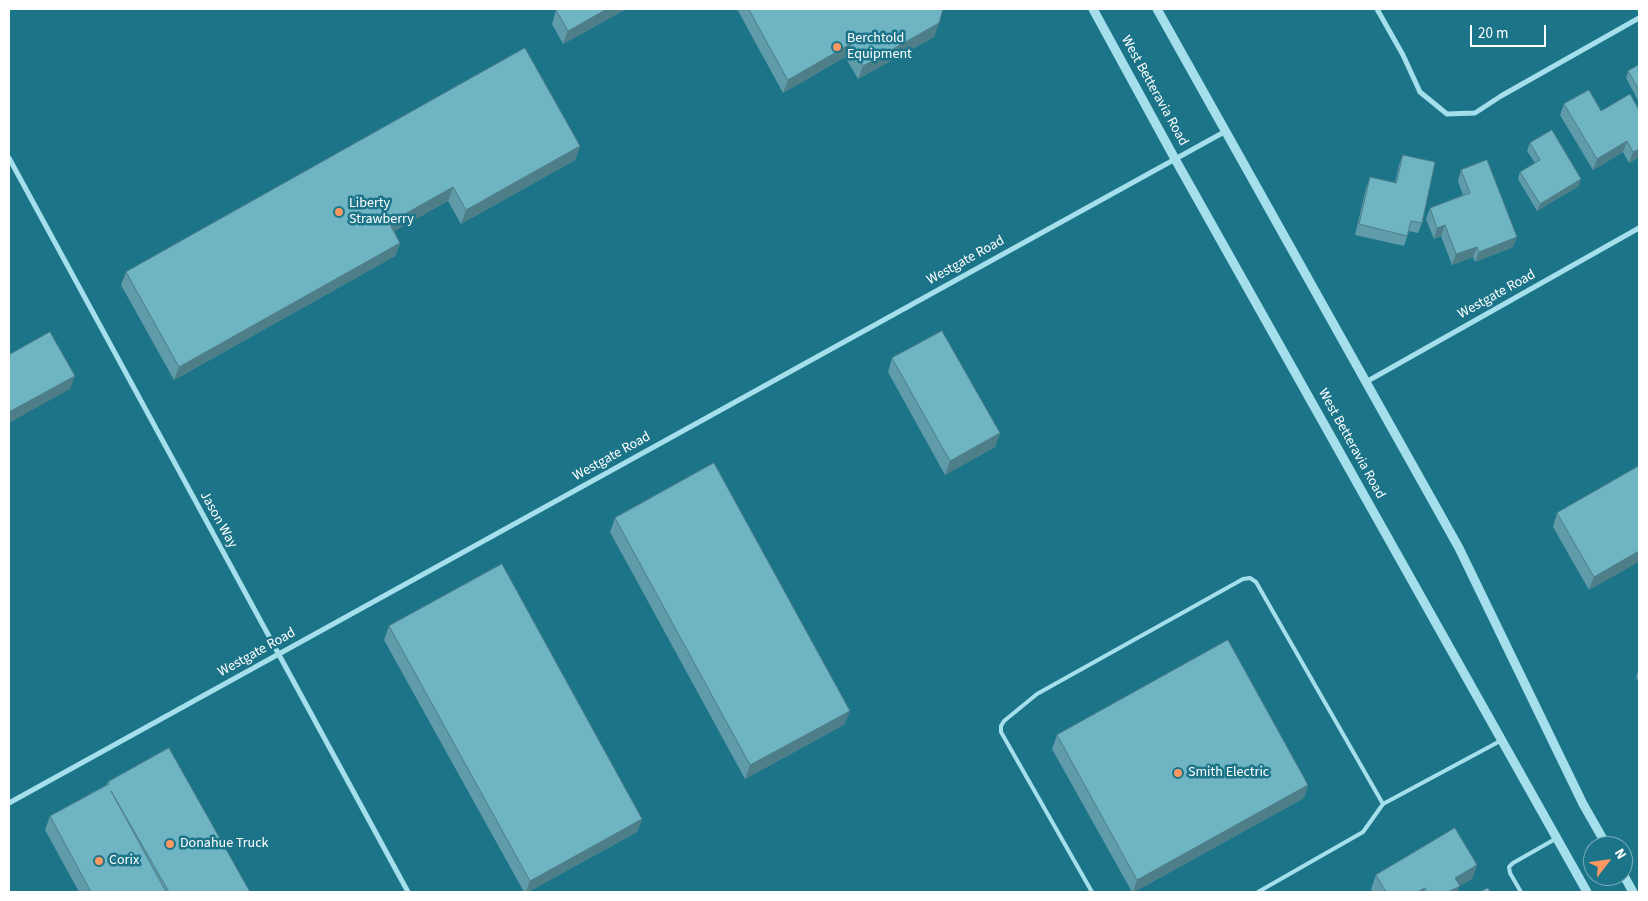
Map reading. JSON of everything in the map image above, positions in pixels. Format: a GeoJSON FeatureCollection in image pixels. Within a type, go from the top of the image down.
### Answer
{"type":"FeatureCollection","features":[{"type":"Feature","properties":{"kind":"street","name":"West Betteravia Road"},"geometry":{"type":"LineString","coordinates":[[1093,9],[1175,159],[1587,892]]}},
{"type":"Feature","properties":{"kind":"street"},"geometry":{"type":"LineString","coordinates":[[1157,9],[1459,548],[1583,804],[1601,836]]}},
{"type":"Feature","properties":{"kind":"street"},"geometry":{"type":"LineString","coordinates":[[1377,9],[1403,55],[1420,92],[1447,114],[1475,113],[1501,96],[1639,18]]}},
{"type":"Feature","properties":{"kind":"street","name":"Westgate Road"},"geometry":{"type":"LineString","coordinates":[[9,803],[1226,131]]}},
{"type":"Feature","properties":{"kind":"street","name":"Jason Way"},"geometry":{"type":"LineString","coordinates":[[9,158],[408,892]]}},
{"type":"Feature","properties":{"kind":"street","name":"Westgate Road"},"geometry":{"type":"LineString","coordinates":[[1366,382],[1639,228]]}},
{"type":"Feature","properties":{"kind":"lane"},"geometry":{"type":"LineString","coordinates":[[1092,892],[1001,732],[1001,726],[1004,721],[1037,694],[1243,579],[1250,578],[1256,582],[1383,804]]}},
{"type":"Feature","properties":{"kind":"lane"},"geometry":{"type":"LineString","coordinates":[[1258,892],[1363,832],[1383,804],[1502,740]]}},
{"type":"Feature","properties":{"kind":"lane"},"geometry":{"type":"LineString","coordinates":[[1521,892],[1510,873],[1510,866],[1557,838]]}},
{"type":"Feature","properties":{"kind":"building"},"geometry":{"type":"Polygon","coordinates":[[[607,9],[568,31],[556,10],[607,9]]]}},
{"type":"Feature","properties":{"kind":"building","name":"Berchtold Equipment"},"geometry":{"type":"Polygon","coordinates":[[[749,9],[943,9],[939,23],[863,66],[850,44],[788,80],[749,9]]]}},
{"type":"Feature","properties":{"kind":"building","name":"Liberty Strawberry"},"geometry":{"type":"Polygon","coordinates":[[[525,48],[580,146],[466,210],[453,187],[389,223],[400,243],[179,367],[126,272],[525,48]]]}},
{"type":"Feature","properties":{"kind":"building"},"geometry":{"type":"Polygon","coordinates":[[[1639,65],[1639,90],[1628,71],[1639,65]]]}},
{"type":"Feature","properties":{"kind":"building"},"geometry":{"type":"Polygon","coordinates":[[[1589,90],[1601,111],[1630,94],[1639,110],[1639,149],[1633,152],[1627,141],[1597,159],[1564,104],[1589,90]]]}},
{"type":"Feature","properties":{"kind":"building"},"geometry":{"type":"Polygon","coordinates":[[[1552,130],[1581,179],[1540,204],[1520,172],[1540,160],[1530,143],[1552,130]]]}},
{"type":"Feature","properties":{"kind":"building"},"geometry":{"type":"Polygon","coordinates":[[[1403,155],[1435,162],[1422,223],[1411,221],[1407,236],[1359,224],[1370,177],[1396,183],[1403,155]]]}},
{"type":"Feature","properties":{"kind":"building"},"geometry":{"type":"Polygon","coordinates":[[[1487,160],[1517,237],[1479,252],[1477,247],[1456,254],[1445,225],[1437,228],[1430,208],[1470,193],[1461,170],[1487,160]]]}},
{"type":"Feature","properties":{"kind":"building"},"geometry":{"type":"Polygon","coordinates":[[[942,331],[1000,433],[950,461],[892,358],[942,331]]]}},
{"type":"Feature","properties":{"kind":"building"},"geometry":{"type":"Polygon","coordinates":[[[50,332],[75,376],[9,412],[9,355],[50,332]]]}},
{"type":"Feature","properties":{"kind":"building"},"geometry":{"type":"Polygon","coordinates":[[[714,463],[850,711],[750,765],[615,518],[714,463]]]}},
{"type":"Feature","properties":{"kind":"building"},"geometry":{"type":"Polygon","coordinates":[[[1639,466],[1639,551],[1594,577],[1557,513],[1639,466]]]}},
{"type":"Feature","properties":{"kind":"building"},"geometry":{"type":"Polygon","coordinates":[[[502,564],[642,819],[530,881],[389,626],[502,564]]]}},
{"type":"Feature","properties":{"kind":"building","name":"Smith Electric"},"geometry":{"type":"Polygon","coordinates":[[[1228,640],[1308,785],[1137,880],[1057,735],[1228,640]]]}},
{"type":"Feature","properties":{"kind":"building"},"geometry":{"type":"Polygon","coordinates":[[[169,748],[250,892],[169,892],[111,791],[166,892],[91,892],[50,816],[169,748]]]}},
{"type":"Feature","properties":{"kind":"building"},"geometry":{"type":"Polygon","coordinates":[[[1455,828],[1477,865],[1455,878],[1460,886],[1448,892],[1427,892],[1425,888],[1417,892],[1386,892],[1376,875],[1455,828]]]}},
{"type":"Feature","properties":{"kind":"building"},"geometry":{"type":"Polygon","coordinates":[[[1488,888],[1490,892],[1480,892],[1488,888]]]}},
{"type":"Feature","properties":{"kind":"place","name":"Berchtold Equipment"},"geometry":{"type":"Point","coordinates":[837,47]}},
{"type":"Feature","properties":{"kind":"place","name":"Liberty Strawberry"},"geometry":{"type":"Point","coordinates":[339,212]}},
{"type":"Feature","properties":{"kind":"place","name":"Smith Electric"},"geometry":{"type":"Point","coordinates":[1178,773]}},
{"type":"Feature","properties":{"kind":"place","name":"Donahue Truck"},"geometry":{"type":"Point","coordinates":[170,844]}},
{"type":"Feature","properties":{"kind":"place","name":"Corix"},"geometry":{"type":"Point","coordinates":[99,861]}}]}
